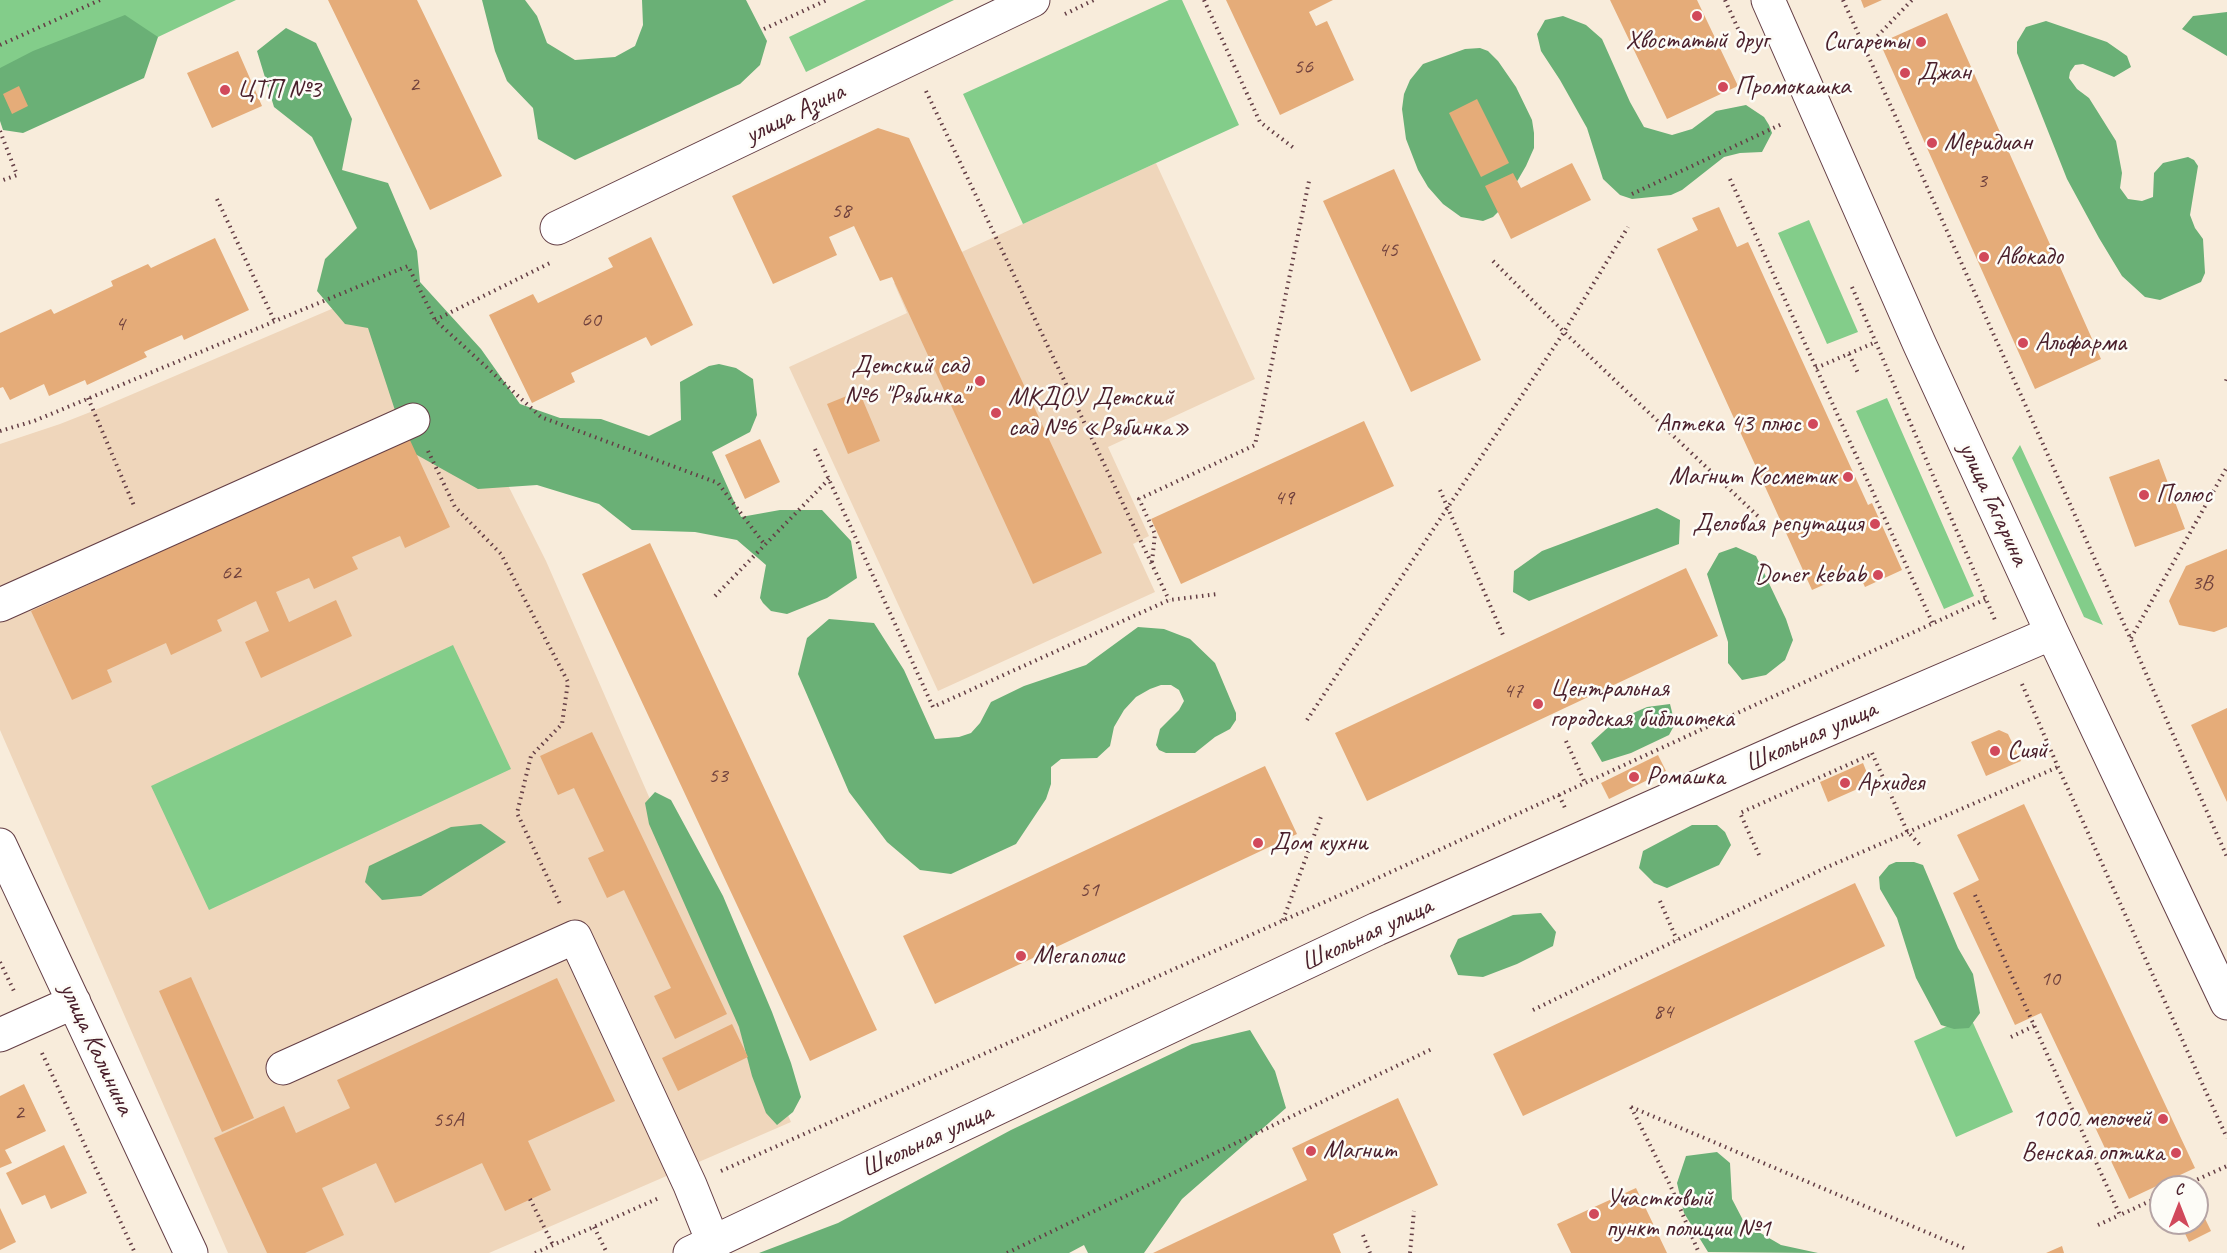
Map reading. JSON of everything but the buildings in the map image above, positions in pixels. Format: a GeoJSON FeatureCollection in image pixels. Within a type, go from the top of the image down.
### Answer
{"type":"FeatureCollection","features":[{"type":"Feature","properties":{"kind":"street","name":"улица Азина"},"geometry":{"type":"LineString","coordinates":[[557,228],[1033,0]]}},
{"type":"Feature","properties":{"kind":"street","name":"улица Гагарина"},"geometry":{"type":"LineString","coordinates":[[1768,0],[1919,343],[2052,633],[2227,1003]]}},
{"type":"Feature","properties":{"kind":"street"},"geometry":{"type":"LineString","coordinates":[[0,605],[413,420]]}},
{"type":"Feature","properties":{"kind":"street","name":"Школьная улица"},"geometry":{"type":"LineString","coordinates":[[702,1248],[1377,929],[1855,717],[2052,633]]}},
{"type":"Feature","properties":{"kind":"street","name":"улица Калинина"},"geometry":{"type":"LineString","coordinates":[[0,845],[191,1253]]}},
{"type":"Feature","properties":{"kind":"street"},"geometry":{"type":"LineString","coordinates":[[283,1068],[575,937],[690,1185],[702,1248]]}},
{"type":"Feature","properties":{"kind":"street"},"geometry":{"type":"LineString","coordinates":[[14,1029],[74,1002]]}},
{"type":"Feature","properties":{"kind":"path"},"geometry":{"type":"LineString","coordinates":[[0,45],[99,0]]}},
{"type":"Feature","properties":{"kind":"path"},"geometry":{"type":"LineString","coordinates":[[764,29],[827,0]]}},
{"type":"Feature","properties":{"kind":"path"},"geometry":{"type":"LineString","coordinates":[[1204,0],[1260,122],[1295,149]]}},
{"type":"Feature","properties":{"kind":"path"},"geometry":{"type":"LineString","coordinates":[[1725,0],[1754,62]]}},
{"type":"Feature","properties":{"kind":"path"},"geometry":{"type":"LineString","coordinates":[[1843,0],[2227,857]]}},
{"type":"Feature","properties":{"kind":"path"},"geometry":{"type":"LineString","coordinates":[[1864,49],[1912,0]]}},
{"type":"Feature","properties":{"kind":"path"},"geometry":{"type":"LineString","coordinates":[[910,58],[1168,600]]}},
{"type":"Feature","properties":{"kind":"path"},"geometry":{"type":"LineString","coordinates":[[1777,114],[1786,133]]}},
{"type":"Feature","properties":{"kind":"path"},"geometry":{"type":"LineString","coordinates":[[1632,194],[1782,124]]}},
{"type":"Feature","properties":{"kind":"path"},"geometry":{"type":"LineString","coordinates":[[0,131],[17,175],[0,181]]}},
{"type":"Feature","properties":{"kind":"path"},"geometry":{"type":"LineString","coordinates":[[1730,179],[1933,624]]}},
{"type":"Feature","properties":{"kind":"path"},"geometry":{"type":"LineString","coordinates":[[1151,564],[1155,534],[1138,499],[1255,445],[1309,181]]}},
{"type":"Feature","properties":{"kind":"path"},"geometry":{"type":"LineString","coordinates":[[218,200],[274,320]]}},
{"type":"Feature","properties":{"kind":"path"},"geometry":{"type":"LineString","coordinates":[[1307,720],[1564,332],[1628,227]]}},
{"type":"Feature","properties":{"kind":"path"},"geometry":{"type":"LineString","coordinates":[[1493,261],[1564,332],[1763,521]]}},
{"type":"Feature","properties":{"kind":"path"},"geometry":{"type":"LineString","coordinates":[[0,431],[34,421],[408,266],[435,320],[541,417],[718,483],[765,545]]}},
{"type":"Feature","properties":{"kind":"path"},"geometry":{"type":"LineString","coordinates":[[1848,278],[2058,767],[2227,1138]]}},
{"type":"Feature","properties":{"kind":"path"},"geometry":{"type":"LineString","coordinates":[[1816,368],[1876,342]]}},
{"type":"Feature","properties":{"kind":"path"},"geometry":{"type":"LineString","coordinates":[[1849,354],[1858,373]]}},
{"type":"Feature","properties":{"kind":"path"},"geometry":{"type":"LineString","coordinates":[[88,398],[148,539]]}},
{"type":"Feature","properties":{"kind":"path"},"geometry":{"type":"LineString","coordinates":[[413,420],[455,507],[501,554],[568,682],[562,724],[531,756],[517,813],[575,937]]}},
{"type":"Feature","properties":{"kind":"path"},"geometry":{"type":"LineString","coordinates":[[815,449],[933,707],[1168,600],[1218,594]]}},
{"type":"Feature","properties":{"kind":"path"},"geometry":{"type":"LineString","coordinates":[[2131,639],[2227,467]]}},
{"type":"Feature","properties":{"kind":"path"},"geometry":{"type":"LineString","coordinates":[[715,596],[829,479]]}},
{"type":"Feature","properties":{"kind":"path"},"geometry":{"type":"LineString","coordinates":[[1440,490],[1503,634]]}},
{"type":"Feature","properties":{"kind":"path"},"geometry":{"type":"LineString","coordinates":[[536,1253],[1282,921],[1986,599]]}},
{"type":"Feature","properties":{"kind":"path"},"geometry":{"type":"LineString","coordinates":[[1855,717],[1907,831],[1922,847]]}},
{"type":"Feature","properties":{"kind":"path"},"geometry":{"type":"LineString","coordinates":[[1566,741],[1585,783]]}},
{"type":"Feature","properties":{"kind":"path"},"geometry":{"type":"LineString","coordinates":[[1759,855],[1740,813],[1872,754]]}},
{"type":"Feature","properties":{"kind":"path"},"geometry":{"type":"LineString","coordinates":[[1533,1010],[1825,868],[2058,767]]}},
{"type":"Feature","properties":{"kind":"path"},"geometry":{"type":"LineString","coordinates":[[1559,795],[1565,808]]}},
{"type":"Feature","properties":{"kind":"path"},"geometry":{"type":"LineString","coordinates":[[1282,921],[1322,814]]}},
{"type":"Feature","properties":{"kind":"path"},"geometry":{"type":"LineString","coordinates":[[1975,895],[2120,1215]]}},
{"type":"Feature","properties":{"kind":"path"},"geometry":{"type":"LineString","coordinates":[[1660,901],[1677,940]]}},
{"type":"Feature","properties":{"kind":"path"},"geometry":{"type":"LineString","coordinates":[[0,962],[14,1029],[135,1253]]}},
{"type":"Feature","properties":{"kind":"path"},"geometry":{"type":"LineString","coordinates":[[2012,1036],[2034,1026]]}},
{"type":"Feature","properties":{"kind":"path"},"geometry":{"type":"LineString","coordinates":[[1007,1253],[1434,1048]]}},
{"type":"Feature","properties":{"kind":"path"},"geometry":{"type":"LineString","coordinates":[[1699,1253],[1671,1187],[1631,1107],[1966,1250]]}},
{"type":"Feature","properties":{"kind":"path"},"geometry":{"type":"LineString","coordinates":[[2207,1175],[2227,1166]]}},
{"type":"Feature","properties":{"kind":"path"},"geometry":{"type":"LineString","coordinates":[[530,1199],[553,1245]]}},
{"type":"Feature","properties":{"kind":"path"},"geometry":{"type":"LineString","coordinates":[[2098,1225],[2149,1202]]}},
{"type":"Feature","properties":{"kind":"path"},"geometry":{"type":"LineString","coordinates":[[1410,1253],[1414,1211]]}},
{"type":"Feature","properties":{"kind":"path"},"geometry":{"type":"LineString","coordinates":[[594,1227],[607,1253]]}},
{"type":"Feature","properties":{"kind":"path"},"geometry":{"type":"LineString","coordinates":[[1363,1235],[1370,1253]]}},
{"type":"Feature","properties":{"kind":"shaded area","name":"МКДОУ Детский сад №6 «Рябинка»"},"geometry":{"type":"Polygon","coordinates":[[[1156,163],[1255,379],[1108,447],[1149,536],[1133,544],[1155,592],[938,691],[789,367],[907,313],[894,283],[1156,163]]]}},
{"type":"Feature","properties":{"kind":"shaded area"},"geometry":{"type":"Polygon","coordinates":[[[404,278],[546,561],[791,1122],[489,1253],[228,1253],[0,730],[0,444],[93,411],[404,278]]]}},
{"type":"Feature","properties":{"kind":"green space"},"geometry":{"type":"Polygon","coordinates":[[[0,0],[236,0],[0,112],[0,0]]]}},
{"type":"Feature","properties":{"kind":"green space"},"geometry":{"type":"Polygon","coordinates":[[[482,0],[525,0],[537,16],[547,43],[575,60],[615,57],[635,46],[643,25],[642,0],[746,0],[767,41],[760,65],[740,84],[575,160],[538,139],[533,108],[507,81],[495,51],[482,0]]]}},
{"type":"Feature","properties":{"kind":"green space"},"geometry":{"type":"Polygon","coordinates":[[[866,0],[954,0],[806,72],[789,37],[866,0]]]}},
{"type":"Feature","properties":{"kind":"green space"},"geometry":{"type":"Polygon","coordinates":[[[1169,0],[1182,0],[1239,125],[1023,224],[963,94],[1169,0]]]}},
{"type":"Feature","properties":{"kind":"green space"},"geometry":{"type":"Polygon","coordinates":[[[2227,12],[2227,56],[2182,29],[2193,16],[2227,12]]]}},
{"type":"Feature","properties":{"kind":"green space"},"geometry":{"type":"Polygon","coordinates":[[[125,15],[158,37],[144,78],[23,133],[3,130],[0,121],[0,68],[33,51],[125,15]]]}},
{"type":"Feature","properties":{"kind":"green space"},"geometry":{"type":"Polygon","coordinates":[[[1563,16],[1586,25],[1602,39],[1630,102],[1644,127],[1672,135],[1692,129],[1716,111],[1746,105],[1764,117],[1772,133],[1762,152],[1740,153],[1724,157],[1682,190],[1671,195],[1632,199],[1620,195],[1603,179],[1587,128],[1541,51],[1537,34],[1545,20],[1563,16]]]}},
{"type":"Feature","properties":{"kind":"green space"},"geometry":{"type":"Polygon","coordinates":[[[2046,21],[2107,42],[2127,56],[2131,67],[2114,77],[2083,64],[2075,65],[2069,78],[2077,89],[2089,98],[2116,141],[2122,173],[2120,188],[2128,199],[2142,201],[2153,197],[2154,173],[2163,163],[2188,157],[2198,166],[2190,215],[2203,239],[2205,273],[2201,282],[2160,300],[2145,297],[2122,276],[2099,238],[2067,179],[2017,53],[2017,42],[2026,27],[2046,21]]]}},
{"type":"Feature","properties":{"kind":"green space"},"geometry":{"type":"Polygon","coordinates":[[[286,28],[316,43],[352,119],[342,170],[388,183],[417,251],[420,282],[481,349],[520,404],[560,418],[601,419],[649,436],[681,420],[680,382],[709,366],[719,364],[736,368],[753,379],[757,415],[750,432],[712,452],[741,517],[780,510],[822,510],[851,541],[857,578],[827,598],[787,614],[771,611],[760,598],[766,565],[737,540],[695,532],[632,530],[599,504],[537,485],[478,489],[408,450],[368,328],[345,324],[317,291],[325,259],[357,228],[312,137],[274,107],[257,51],[286,28]]]}},
{"type":"Feature","properties":{"kind":"green space"},"geometry":{"type":"Polygon","coordinates":[[[1480,48],[1488,51],[1498,61],[1516,87],[1532,120],[1534,133],[1534,148],[1526,166],[1501,209],[1493,217],[1483,221],[1461,217],[1443,204],[1428,187],[1418,170],[1406,139],[1402,109],[1404,94],[1410,80],[1423,64],[1465,49],[1480,48]]]}},
{"type":"Feature","properties":{"kind":"green space"},"geometry":{"type":"Polygon","coordinates":[[[1809,220],[1858,332],[1827,344],[1778,233],[1809,220]]]}},
{"type":"Feature","properties":{"kind":"green space"},"geometry":{"type":"Polygon","coordinates":[[[1887,398],[1974,596],[1944,609],[1856,411],[1887,398]]]}},
{"type":"Feature","properties":{"kind":"green space"},"geometry":{"type":"Polygon","coordinates":[[[2020,445],[2103,625],[2084,617],[2012,458],[2020,445]]]}},
{"type":"Feature","properties":{"kind":"green space"},"geometry":{"type":"Polygon","coordinates":[[[1657,508],[1680,520],[1679,544],[1529,601],[1513,592],[1514,571],[1542,551],[1657,508]]]}},
{"type":"Feature","properties":{"kind":"green space"},"geometry":{"type":"Polygon","coordinates":[[[1736,547],[1756,556],[1786,619],[1793,640],[1785,660],[1766,675],[1742,680],[1728,663],[1728,642],[1707,574],[1719,553],[1736,547]]]}},
{"type":"Feature","properties":{"kind":"green space"},"geometry":{"type":"Polygon","coordinates":[[[829,619],[874,623],[904,670],[935,739],[959,737],[971,733],[980,723],[991,702],[1024,686],[1086,665],[1138,627],[1164,629],[1190,639],[1215,663],[1236,713],[1236,720],[1230,729],[1215,737],[1195,753],[1166,753],[1159,750],[1156,745],[1160,729],[1179,710],[1184,701],[1179,690],[1171,685],[1161,685],[1150,689],[1136,697],[1124,710],[1114,727],[1110,746],[1097,758],[1061,759],[1051,767],[1051,784],[1046,799],[1016,844],[951,874],[920,870],[887,842],[849,792],[798,674],[807,638],[829,619]]]}},
{"type":"Feature","properties":{"kind":"green space"},"geometry":{"type":"Polygon","coordinates":[[[453,645],[511,769],[209,910],[151,786],[453,645]]]}},
{"type":"Feature","properties":{"kind":"green space"},"geometry":{"type":"Polygon","coordinates":[[[1670,704],[1675,724],[1669,735],[1631,753],[1602,762],[1591,743],[1615,721],[1647,707],[1670,704]]]}},
{"type":"Feature","properties":{"kind":"green space"},"geometry":{"type":"Polygon","coordinates":[[[655,792],[671,800],[723,896],[791,1063],[801,1097],[793,1112],[777,1125],[766,1113],[752,1076],[739,1027],[649,824],[645,803],[655,792]]]}},
{"type":"Feature","properties":{"kind":"green space"},"geometry":{"type":"Polygon","coordinates":[[[481,824],[506,842],[421,896],[382,900],[365,882],[369,866],[451,827],[481,824]]]}},
{"type":"Feature","properties":{"kind":"green space"},"geometry":{"type":"Polygon","coordinates":[[[1692,825],[1717,825],[1725,832],[1731,845],[1719,865],[1667,888],[1654,883],[1639,868],[1643,851],[1692,825]]]}},
{"type":"Feature","properties":{"kind":"green space"},"geometry":{"type":"Polygon","coordinates":[[[1896,862],[1914,862],[1923,865],[1958,948],[1973,974],[1980,1013],[1969,1028],[1954,1029],[1941,1025],[1916,978],[1897,918],[1880,889],[1879,877],[1889,865],[1896,862]]]}},
{"type":"Feature","properties":{"kind":"green space"},"geometry":{"type":"Polygon","coordinates":[[[1541,913],[1556,932],[1553,946],[1517,964],[1483,977],[1458,975],[1450,956],[1458,939],[1513,915],[1541,913]]]}},
{"type":"Feature","properties":{"kind":"green space"},"geometry":{"type":"Polygon","coordinates":[[[1970,1016],[2013,1112],[1956,1137],[1914,1041],[1970,1016]]]}},
{"type":"Feature","properties":{"kind":"green space"},"geometry":{"type":"Polygon","coordinates":[[[1250,1030],[1275,1071],[1286,1108],[1182,1199],[1144,1253],[1088,1253],[1084,1245],[1069,1253],[759,1253],[838,1223],[1011,1130],[1192,1044],[1250,1030]]]}},
{"type":"Feature","properties":{"kind":"green space"},"geometry":{"type":"Polygon","coordinates":[[[1717,1152],[1730,1163],[1732,1199],[1745,1224],[1781,1245],[1818,1253],[1708,1252],[1684,1213],[1677,1183],[1686,1156],[1717,1152]]]}},
{"type":"Feature","properties":{"kind":"place","name":"Хвостатый друг"},"geometry":{"type":"Point","coordinates":[1697,16]}},
{"type":"Feature","properties":{"kind":"place","name":"Сигареты"},"geometry":{"type":"Point","coordinates":[1921,42]}},
{"type":"Feature","properties":{"kind":"place","name":"Джан"},"geometry":{"type":"Point","coordinates":[1905,73]}},
{"type":"Feature","properties":{"kind":"place","name":"Промокашка"},"geometry":{"type":"Point","coordinates":[1723,87]}},
{"type":"Feature","properties":{"kind":"place","name":"ЦТП №3"},"geometry":{"type":"Point","coordinates":[225,90]}},
{"type":"Feature","properties":{"kind":"place","name":"Меридиан"},"geometry":{"type":"Point","coordinates":[1932,143]}},
{"type":"Feature","properties":{"kind":"place","name":"Авокадо"},"geometry":{"type":"Point","coordinates":[1984,257]}},
{"type":"Feature","properties":{"kind":"place","name":"Альфарма"},"geometry":{"type":"Point","coordinates":[2023,343]}},
{"type":"Feature","properties":{"kind":"place","name":"Детский сад №6 \"Рябинка\""},"geometry":{"type":"Point","coordinates":[980,381]}},
{"type":"Feature","properties":{"kind":"place","name":"МКДОУ Детский сад №6 «Рябинка»"},"geometry":{"type":"Point","coordinates":[996,413]}},
{"type":"Feature","properties":{"kind":"place","name":"Аптека 43 плюс"},"geometry":{"type":"Point","coordinates":[1813,424]}},
{"type":"Feature","properties":{"kind":"place","name":"Магнит Косметик"},"geometry":{"type":"Point","coordinates":[1848,477]}},
{"type":"Feature","properties":{"kind":"place","name":"Полюс"},"geometry":{"type":"Point","coordinates":[2144,495]}},
{"type":"Feature","properties":{"kind":"place","name":"Деловая репутация"},"geometry":{"type":"Point","coordinates":[1875,524]}},
{"type":"Feature","properties":{"kind":"place","name":"Doner kebab"},"geometry":{"type":"Point","coordinates":[1878,575]}},
{"type":"Feature","properties":{"kind":"place","name":"Центральная городская библиотека"},"geometry":{"type":"Point","coordinates":[1538,704]}},
{"type":"Feature","properties":{"kind":"place","name":"Сияй"},"geometry":{"type":"Point","coordinates":[1995,751]}},
{"type":"Feature","properties":{"kind":"place","name":"Ромашка"},"geometry":{"type":"Point","coordinates":[1634,777]}},
{"type":"Feature","properties":{"kind":"place","name":"Архидея"},"geometry":{"type":"Point","coordinates":[1845,783]}},
{"type":"Feature","properties":{"kind":"place","name":"Дом кухни"},"geometry":{"type":"Point","coordinates":[1258,843]}},
{"type":"Feature","properties":{"kind":"place","name":"Мегаполис"},"geometry":{"type":"Point","coordinates":[1021,956]}},
{"type":"Feature","properties":{"kind":"place","name":"1000 мелочей"},"geometry":{"type":"Point","coordinates":[2163,1119]}},
{"type":"Feature","properties":{"kind":"place","name":"Магнит"},"geometry":{"type":"Point","coordinates":[1311,1151]}},
{"type":"Feature","properties":{"kind":"place","name":"Венская оптика"},"geometry":{"type":"Point","coordinates":[2176,1153]}},
{"type":"Feature","properties":{"kind":"place","name":"Участковый пункт полиции №1"},"geometry":{"type":"Point","coordinates":[1594,1214]}}]}
